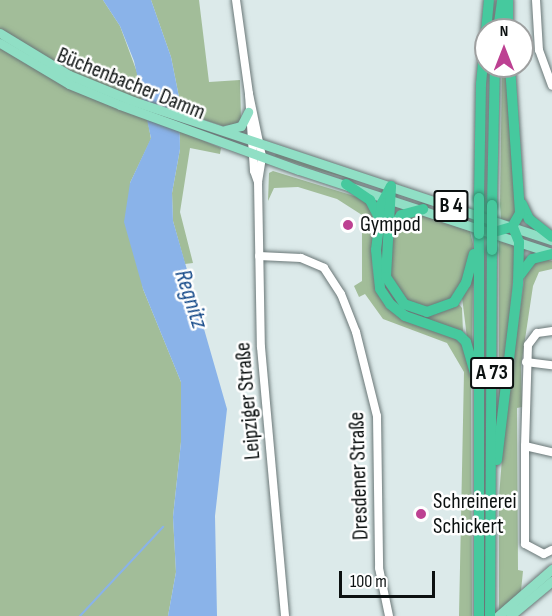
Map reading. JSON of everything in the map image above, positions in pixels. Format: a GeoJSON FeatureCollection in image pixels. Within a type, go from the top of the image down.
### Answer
{"type":"FeatureCollection","features":[{"type":"Feature","properties":{"kind":"highway","name":"A 73"},"geometry":{"type":"LineString","coordinates":[[479,616],[479,198],[481,84],[489,0]]}},
{"type":"Feature","properties":{"kind":"highway"},"geometry":{"type":"LineString","coordinates":[[500,18],[502,0]]}},
{"type":"Feature","properties":{"kind":"highway"},"geometry":{"type":"LineString","coordinates":[[508,0],[508,18]]}},
{"type":"Feature","properties":{"kind":"highway","name":"A 73"},"geometry":{"type":"LineString","coordinates":[[490,616],[495,78]]}},
{"type":"Feature","properties":{"kind":"highway"},"geometry":{"type":"LineString","coordinates":[[494,232],[512,227],[519,217],[520,197],[511,78]]}},
{"type":"Feature","properties":{"kind":"highway"},"geometry":{"type":"LineString","coordinates":[[346,184],[370,200],[379,222]]}},
{"type":"Feature","properties":{"kind":"highway"},"geometry":{"type":"LineString","coordinates":[[391,186],[379,222],[375,256],[380,289],[397,311],[449,329],[466,342],[479,407]]}},
{"type":"Feature","properties":{"kind":"highway"},"geometry":{"type":"LineString","coordinates":[[520,197],[529,219],[552,239]]}},
{"type":"Feature","properties":{"kind":"highway"},"geometry":{"type":"LineString","coordinates":[[388,198],[385,265],[390,287],[404,304],[427,312],[446,306],[461,294],[471,272],[479,234]]}},
{"type":"Feature","properties":{"kind":"highway"},"geometry":{"type":"LineString","coordinates":[[387,237],[401,215],[423,209]]}},
{"type":"Feature","properties":{"kind":"highway"},"geometry":{"type":"LineString","coordinates":[[492,495],[518,284],[519,242],[512,227]]}},
{"type":"Feature","properties":{"kind":"highway"},"geometry":{"type":"LineString","coordinates":[[518,284],[528,262],[552,253]]}},
{"type":"Feature","properties":{"kind":"main road","name":"Büchenbacher Damm"},"geometry":{"type":"LineString","coordinates":[[0,33],[69,75],[121,101]]}},
{"type":"Feature","properties":{"kind":"main road","name":"Büchenbacher Damm"},"geometry":{"type":"LineString","coordinates":[[0,43],[69,84],[195,127],[262,157],[423,209]]}},
{"type":"Feature","properties":{"kind":"main road"},"geometry":{"type":"LineString","coordinates":[[220,130],[239,128],[248,112]]}},
{"type":"Feature","properties":{"kind":"main road","name":"Büchenbacher Damm"},"geometry":{"type":"LineString","coordinates":[[195,127],[220,130],[261,142],[391,186]]}},
{"type":"Feature","properties":{"kind":"main road","name":"B 4"},"geometry":{"type":"LineString","coordinates":[[391,186],[552,239]]}},
{"type":"Feature","properties":{"kind":"main road","name":"B 4"},"geometry":{"type":"LineString","coordinates":[[423,209],[552,253]]}},
{"type":"Feature","properties":{"kind":"main road"},"geometry":{"type":"LineString","coordinates":[[498,616],[552,569]]}},
{"type":"Feature","properties":{"kind":"main road"},"geometry":{"type":"LineString","coordinates":[[510,616],[552,581]]}},
{"type":"Feature","properties":{"kind":"street"},"geometry":{"type":"LineString","coordinates":[[236,0],[249,94],[261,142],[262,157]]}},
{"type":"Feature","properties":{"kind":"street"},"geometry":{"type":"LineString","coordinates":[[536,0],[539,50],[552,86]]}},
{"type":"Feature","properties":{"kind":"street"},"geometry":{"type":"LineString","coordinates":[[249,94],[248,112],[252,153]]}},
{"type":"Feature","properties":{"kind":"street","name":"Leipziger Straße"},"geometry":{"type":"LineString","coordinates":[[252,153],[258,182]]}},
{"type":"Feature","properties":{"kind":"street","name":"Leipziger Straße"},"geometry":{"type":"LineString","coordinates":[[262,157],[258,182],[263,394],[284,576],[285,616]]}},
{"type":"Feature","properties":{"kind":"street","name":"Dresdener Straße"},"geometry":{"type":"LineString","coordinates":[[259,256],[302,258],[324,268],[341,294],[356,332],[377,416],[379,568],[388,616]]}},
{"type":"Feature","properties":{"kind":"street"},"geometry":{"type":"LineString","coordinates":[[552,332],[531,338],[526,362],[525,446],[525,544],[544,554],[552,550]]}},
{"type":"Feature","properties":{"kind":"street"},"geometry":{"type":"LineString","coordinates":[[526,362],[552,365]]}},
{"type":"Feature","properties":{"kind":"street"},"geometry":{"type":"LineString","coordinates":[[525,446],[552,452]]}},
{"type":"Feature","properties":{"kind":"green space"},"geometry":{"type":"Polygon","coordinates":[[[0,0],[103,0],[120,26],[141,83],[151,139],[130,183],[143,289],[181,382],[181,442],[173,517],[176,572],[168,616],[0,616],[0,0]]]}},
{"type":"Feature","properties":{"kind":"green space"},"geometry":{"type":"Polygon","coordinates":[[[151,0],[199,0],[209,82],[240,80],[241,119],[236,124],[223,126],[199,118],[192,136],[221,148],[220,154],[190,148],[180,212],[193,263],[185,264],[173,221],[172,193],[180,149],[179,97],[171,57],[151,0]]]}},
{"type":"Feature","properties":{"kind":"green space"},"geometry":{"type":"Polygon","coordinates":[[[502,78],[508,78],[517,209],[510,222],[501,219],[502,78]]]}},
{"type":"Feature","properties":{"kind":"green space"},"geometry":{"type":"Polygon","coordinates":[[[276,153],[378,186],[313,169],[275,156],[276,153]]]}},
{"type":"Feature","properties":{"kind":"green space"},"geometry":{"type":"Polygon","coordinates":[[[273,171],[364,199],[375,220],[372,264],[375,286],[388,307],[451,333],[465,347],[471,374],[472,616],[459,616],[464,372],[447,343],[383,319],[365,294],[359,297],[354,286],[362,281],[362,215],[337,199],[298,187],[274,188],[268,201],[269,173],[273,171]]]}},
{"type":"Feature","properties":{"kind":"green space"},"geometry":{"type":"Polygon","coordinates":[[[415,213],[470,231],[473,244],[471,262],[452,299],[428,309],[409,304],[389,275],[392,234],[398,220],[415,213]]]}},
{"type":"Feature","properties":{"kind":"green space"},"geometry":{"type":"Polygon","coordinates":[[[499,241],[516,246],[502,398],[499,397],[499,241]]]}},
{"type":"Feature","properties":{"kind":"green space"},"geometry":{"type":"Polygon","coordinates":[[[544,259],[552,261],[552,269],[539,272],[533,286],[521,366],[522,407],[517,408],[518,570],[523,571],[520,601],[552,573],[552,577],[520,603],[519,616],[499,616],[499,497],[505,419],[525,275],[532,264],[544,259]]]}},
{"type":"Feature","properties":{"kind":"green space"},"geometry":{"type":"Polygon","coordinates":[[[473,278],[472,344],[467,338],[462,297],[473,278]]]}},
{"type":"Feature","properties":{"kind":"green space"},"geometry":{"type":"Polygon","coordinates":[[[457,302],[462,308],[463,332],[413,315],[399,305],[430,315],[457,302]]]}},
{"type":"Feature","properties":{"kind":"water","name":"Regnitz"},"geometry":{"type":"Polygon","coordinates":[[[103,0],[151,0],[171,57],[179,97],[180,149],[172,193],[173,221],[227,409],[215,516],[217,616],[168,616],[176,572],[173,517],[181,442],[181,382],[143,289],[124,222],[130,183],[151,138],[134,61],[120,26],[103,0]]]}},
{"type":"Feature","properties":{"kind":"waterway"},"geometry":{"type":"LineString","coordinates":[[80,616],[163,527]]}},
{"type":"Feature","properties":{"kind":"place","name":"Gympod"},"geometry":{"type":"Point","coordinates":[348,225]}},
{"type":"Feature","properties":{"kind":"place","name":"Schreinerei Schickert"},"geometry":{"type":"Point","coordinates":[421,514]}}]}
